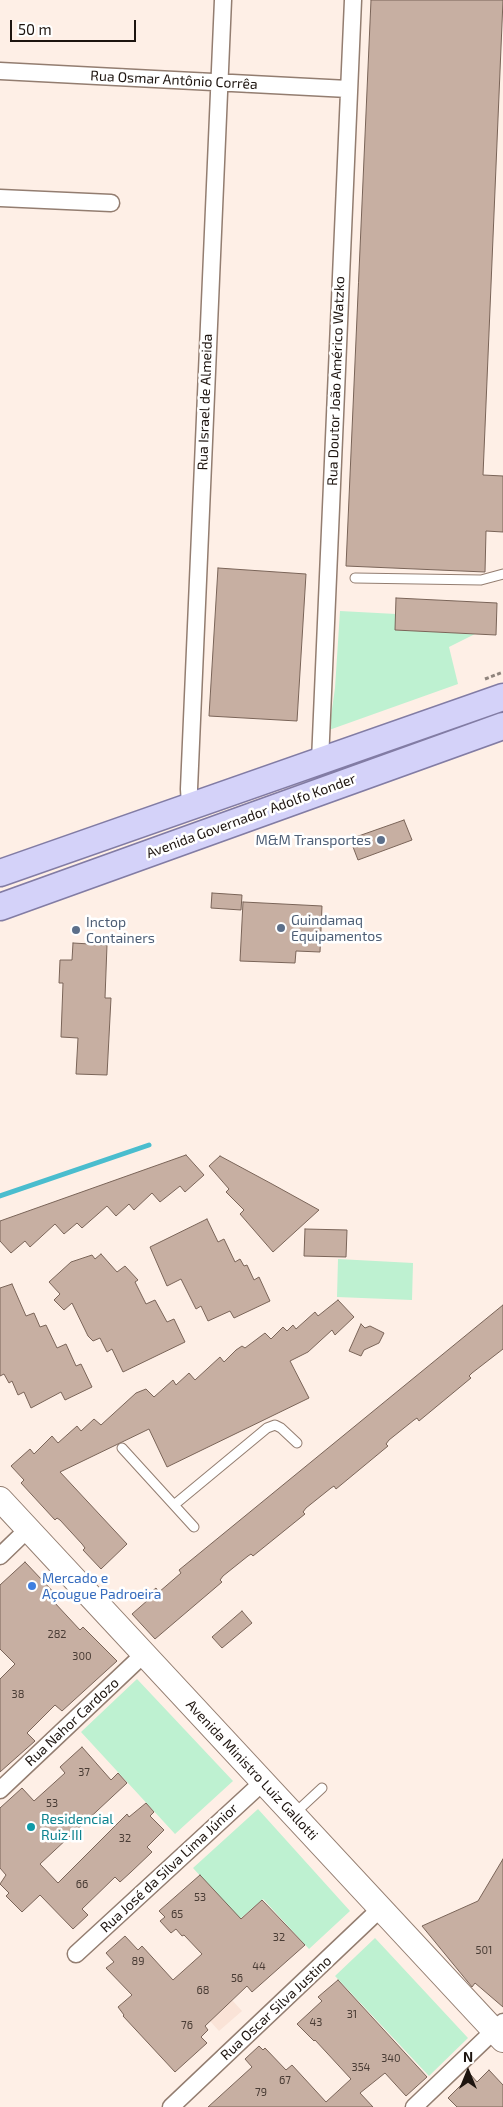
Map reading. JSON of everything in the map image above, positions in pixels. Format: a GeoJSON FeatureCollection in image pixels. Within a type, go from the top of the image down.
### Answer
{"type":"FeatureCollection","features":[{"type":"Feature","properties":{"kind":"main road","name":"Avenida Governador Adolfo Konder"},"geometry":{"type":"LineString","coordinates":[[0,873],[190,804],[503,697]]}},
{"type":"Feature","properties":{"kind":"main road","name":"Avenida Governador Adolfo Konder"},"geometry":{"type":"LineString","coordinates":[[0,907],[503,726]]}},
{"type":"Feature","properties":{"kind":"street","name":"Rua Israel de Almeida"},"geometry":{"type":"LineString","coordinates":[[190,804],[223,0]]}},
{"type":"Feature","properties":{"kind":"street","name":"Rua Doutor João Américo Watzko"},"geometry":{"type":"LineString","coordinates":[[320,761],[353,0]]}},
{"type":"Feature","properties":{"kind":"street","name":"Rua Osmar Antônio Corrêa"},"geometry":{"type":"LineString","coordinates":[[0,72],[348,89]]}},
{"type":"Feature","properties":{"kind":"street"},"geometry":{"type":"LineString","coordinates":[[0,198],[111,203]]}},
{"type":"Feature","properties":{"kind":"street","name":"Avenida Ministro Luiz Gallotti"},"geometry":{"type":"LineString","coordinates":[[0,1499],[381,1908],[500,2031]]}},
{"type":"Feature","properties":{"kind":"street"},"geometry":{"type":"LineString","coordinates":[[0,1556],[28,1529]]}},
{"type":"Feature","properties":{"kind":"street","name":"Rua Nahor Cardozo"},"geometry":{"type":"LineString","coordinates":[[0,1790],[144,1654]]}},
{"type":"Feature","properties":{"kind":"street","name":"Rua José da Silva Lima Júnior"},"geometry":{"type":"LineString","coordinates":[[76,1954],[263,1782]]}},
{"type":"Feature","properties":{"kind":"street","name":"Rua Oscar Silva Justino"},"geometry":{"type":"LineString","coordinates":[[178,2105],[381,1908]]}},
{"type":"Feature","properties":{"kind":"street"},"geometry":{"type":"LineString","coordinates":[[414,2107],[500,2031]]}},
{"type":"Feature","properties":{"kind":"lane"},"geometry":{"type":"LineString","coordinates":[[356,578],[482,580],[503,574]]}},
{"type":"Feature","properties":{"kind":"lane"},"geometry":{"type":"LineString","coordinates":[[174,1506],[267,1428],[275,1425],[297,1443]]}},
{"type":"Feature","properties":{"kind":"lane"},"geometry":{"type":"LineString","coordinates":[[122,1448],[194,1528]]}},
{"type":"Feature","properties":{"kind":"lane"},"geometry":{"type":"LineString","coordinates":[[294,1814],[322,1788]]}},
{"type":"Feature","properties":{"kind":"shaded area"},"geometry":{"type":"Polygon","coordinates":[[[196,1960],[242,2011],[219,2031],[173,1980],[196,1960]]]}},
{"type":"Feature","properties":{"kind":"green space"},"geometry":{"type":"Polygon","coordinates":[[[340,611],[396,614],[395,630],[475,634],[449,647],[458,684],[329,730],[335,688],[340,611]]]}},
{"type":"Feature","properties":{"kind":"green space"},"geometry":{"type":"Polygon","coordinates":[[[338,1259],[413,1263],[412,1300],[337,1297],[338,1259]]]}},
{"type":"Feature","properties":{"kind":"green space"},"geometry":{"type":"Polygon","coordinates":[[[137,1679],[233,1781],[175,1834],[81,1732],[137,1679]]]}},
{"type":"Feature","properties":{"kind":"green space"},"geometry":{"type":"Polygon","coordinates":[[[258,1809],[350,1911],[309,1949],[263,1899],[240,1919],[193,1868],[258,1809]]]}},
{"type":"Feature","properties":{"kind":"green space"},"geometry":{"type":"Polygon","coordinates":[[[375,1938],[468,2038],[429,2076],[335,1976],[375,1938]]]}},
{"type":"Feature","properties":{"kind":"building"},"geometry":{"type":"Polygon","coordinates":[[[371,0],[503,0],[483,475],[503,476],[503,532],[486,531],[485,572],[346,566],[371,0]]]}},
{"type":"Feature","properties":{"kind":"building"},"geometry":{"type":"Polygon","coordinates":[[[218,568],[306,574],[297,721],[209,716],[218,568]]]}},
{"type":"Feature","properties":{"kind":"building"},"geometry":{"type":"Polygon","coordinates":[[[396,598],[497,603],[496,635],[395,630],[396,598]]]}},
{"type":"Feature","properties":{"kind":"building","name":"M&M Transportes"},"geometry":{"type":"Polygon","coordinates":[[[404,820],[412,840],[358,860],[350,839],[404,820]]]}},
{"type":"Feature","properties":{"kind":"building"},"geometry":{"type":"Polygon","coordinates":[[[212,893],[242,895],[241,910],[211,908],[212,893]]]}},
{"type":"Feature","properties":{"kind":"building","name":"Guindamaq Equipamentos"},"geometry":{"type":"Polygon","coordinates":[[[243,902],[322,906],[320,952],[296,951],[295,963],[240,961],[243,902]]]}},
{"type":"Feature","properties":{"kind":"building"},"geometry":{"type":"Polygon","coordinates":[[[73,943],[107,945],[105,998],[111,998],[107,1075],[76,1074],[78,1038],[61,1037],[63,983],[59,983],[60,960],[72,960],[73,943]]]}},
{"type":"Feature","properties":{"kind":"building"},"geometry":{"type":"Polygon","coordinates":[[[186,1155],[204,1175],[185,1192],[180,1186],[160,1202],[152,1193],[134,1210],[129,1204],[116,1216],[107,1206],[82,1228],[77,1223],[64,1234],[55,1224],[30,1247],[25,1241],[11,1253],[0,1241],[0,1221],[186,1155]]]}},
{"type":"Feature","properties":{"kind":"building"},"geometry":{"type":"Polygon","coordinates":[[[220,1156],[319,1210],[273,1252],[240,1214],[244,1210],[226,1192],[229,1189],[209,1166],[220,1156]]]}},
{"type":"Feature","properties":{"kind":"building"},"geometry":{"type":"Polygon","coordinates":[[[207,1219],[218,1242],[224,1239],[235,1262],[240,1259],[244,1266],[247,1265],[254,1280],[259,1277],[270,1301],[234,1318],[230,1311],[208,1321],[201,1306],[196,1309],[181,1279],[167,1286],[150,1247],[207,1219]]]}},
{"type":"Feature","properties":{"kind":"building"},"geometry":{"type":"Polygon","coordinates":[[[305,1229],[347,1230],[346,1257],[304,1256],[305,1229]]]}},
{"type":"Feature","properties":{"kind":"building"},"geometry":{"type":"Polygon","coordinates":[[[101,1254],[117,1272],[125,1266],[138,1280],[135,1282],[146,1304],[155,1300],[167,1322],[174,1319],[185,1342],[123,1372],[112,1349],[107,1352],[100,1338],[93,1341],[88,1336],[72,1303],[64,1310],[54,1300],[60,1294],[49,1282],[71,1262],[92,1255],[95,1259],[101,1254]]]}},
{"type":"Feature","properties":{"kind":"building"},"geometry":{"type":"Polygon","coordinates":[[[12,1284],[26,1316],[34,1313],[40,1327],[46,1325],[57,1348],[66,1344],[76,1366],[81,1364],[92,1387],[65,1400],[61,1392],[31,1408],[24,1392],[18,1395],[12,1381],[9,1383],[4,1374],[0,1376],[0,1288],[12,1284]]]}},
{"type":"Feature","properties":{"kind":"building"},"geometry":{"type":"Polygon","coordinates":[[[338,1300],[354,1317],[335,1335],[332,1330],[308,1352],[290,1361],[309,1398],[167,1467],[149,1429],[60,1472],[127,1544],[101,1569],[83,1550],[85,1548],[82,1544],[60,1520],[57,1518],[55,1520],[21,1483],[24,1480],[11,1466],[30,1449],[34,1454],[52,1436],[58,1443],[77,1426],[81,1431],[94,1419],[101,1425],[136,1393],[146,1389],[154,1397],[173,1380],[176,1385],[189,1373],[195,1380],[220,1357],[224,1362],[236,1350],[242,1346],[245,1348],[265,1333],[271,1339],[283,1327],[287,1331],[293,1325],[296,1329],[315,1312],[318,1316],[338,1300]]]}},
{"type":"Feature","properties":{"kind":"building"},"geometry":{"type":"Polygon","coordinates":[[[503,1305],[503,1349],[472,1373],[469,1376],[471,1378],[419,1421],[417,1418],[389,1440],[386,1444],[388,1446],[336,1489],[334,1486],[306,1508],[303,1512],[305,1514],[253,1556],[251,1554],[248,1556],[223,1576],[220,1580],[222,1582],[155,1639],[132,1614],[148,1600],[145,1597],[156,1588],[159,1592],[181,1573],[179,1570],[503,1305]]]}},
{"type":"Feature","properties":{"kind":"building"},"geometry":{"type":"Polygon","coordinates":[[[361,1324],[365,1328],[370,1326],[384,1333],[379,1343],[364,1350],[361,1356],[349,1351],[361,1324]]]}},
{"type":"Feature","properties":{"kind":"building"},"geometry":{"type":"Polygon","coordinates":[[[25,1562],[59,1598],[54,1602],[80,1630],[83,1627],[117,1661],[62,1711],[55,1705],[27,1733],[35,1741],[0,1772],[0,1679],[15,1664],[0,1649],[0,1585],[25,1562]]]}},
{"type":"Feature","properties":{"kind":"building"},"geometry":{"type":"Polygon","coordinates":[[[242,1611],[252,1623],[222,1648],[212,1637],[242,1611]]]}},
{"type":"Feature","properties":{"kind":"building"},"geometry":{"type":"Polygon","coordinates":[[[82,1747],[111,1780],[118,1773],[127,1783],[40,1864],[58,1883],[127,1814],[129,1817],[146,1803],[154,1812],[150,1816],[164,1830],[147,1847],[152,1852],[120,1882],[115,1877],[82,1909],[88,1915],[73,1929],[40,1895],[22,1912],[6,1896],[9,1893],[0,1884],[6,1875],[0,1868],[0,1808],[22,1788],[34,1801],[65,1773],[60,1767],[82,1747]]]}},
{"type":"Feature","properties":{"kind":"building"},"geometry":{"type":"Polygon","coordinates":[[[503,1859],[503,2007],[475,1983],[472,1987],[422,1926],[478,1901],[503,1859]]]}},
{"type":"Feature","properties":{"kind":"building"},"geometry":{"type":"Polygon","coordinates":[[[200,1875],[241,1919],[262,1900],[305,1945],[252,1992],[247,1986],[205,2026],[208,2030],[201,2037],[207,2043],[175,2072],[123,2016],[118,2007],[132,1995],[106,1968],[114,1962],[106,1953],[125,1936],[138,1950],[142,1946],[173,1980],[202,1954],[176,1929],[171,1933],[160,1921],[165,1917],[159,1911],[200,1875]]]}},
{"type":"Feature","properties":{"kind":"building"},"geometry":{"type":"Polygon","coordinates":[[[338,1980],[427,2077],[406,2096],[385,2073],[360,2093],[373,2107],[208,2107],[252,2067],[245,2059],[259,2046],[263,2050],[265,2048],[286,2070],[292,2065],[326,2102],[351,2079],[315,2040],[297,2024],[322,2001],[318,1997],[338,1980]]]}},
{"type":"Feature","properties":{"kind":"building"},"geometry":{"type":"Polygon","coordinates":[[[489,2070],[503,2085],[503,2107],[457,2107],[448,2098],[471,2075],[477,2082],[489,2070]]]}},
{"type":"Feature","properties":{"kind":"waterway"},"geometry":{"type":"LineString","coordinates":[[0,1196],[149,1145]]}},
{"type":"Feature","properties":{"kind":"place","name":"M&M Transportes"},"geometry":{"type":"Point","coordinates":[381,840]}},
{"type":"Feature","properties":{"kind":"place","name":"Guindamaq Equipamentos"},"geometry":{"type":"Point","coordinates":[281,928]}},
{"type":"Feature","properties":{"kind":"place","name":"Inctop Containers"},"geometry":{"type":"Point","coordinates":[76,930]}},
{"type":"Feature","properties":{"kind":"place","name":"Mercado e Açougue Padroeira"},"geometry":{"type":"Point","coordinates":[32,1586]}},
{"type":"Feature","properties":{"kind":"place","name":"Residencial Ruiz III"},"geometry":{"type":"Point","coordinates":[31,1827]}}]}
